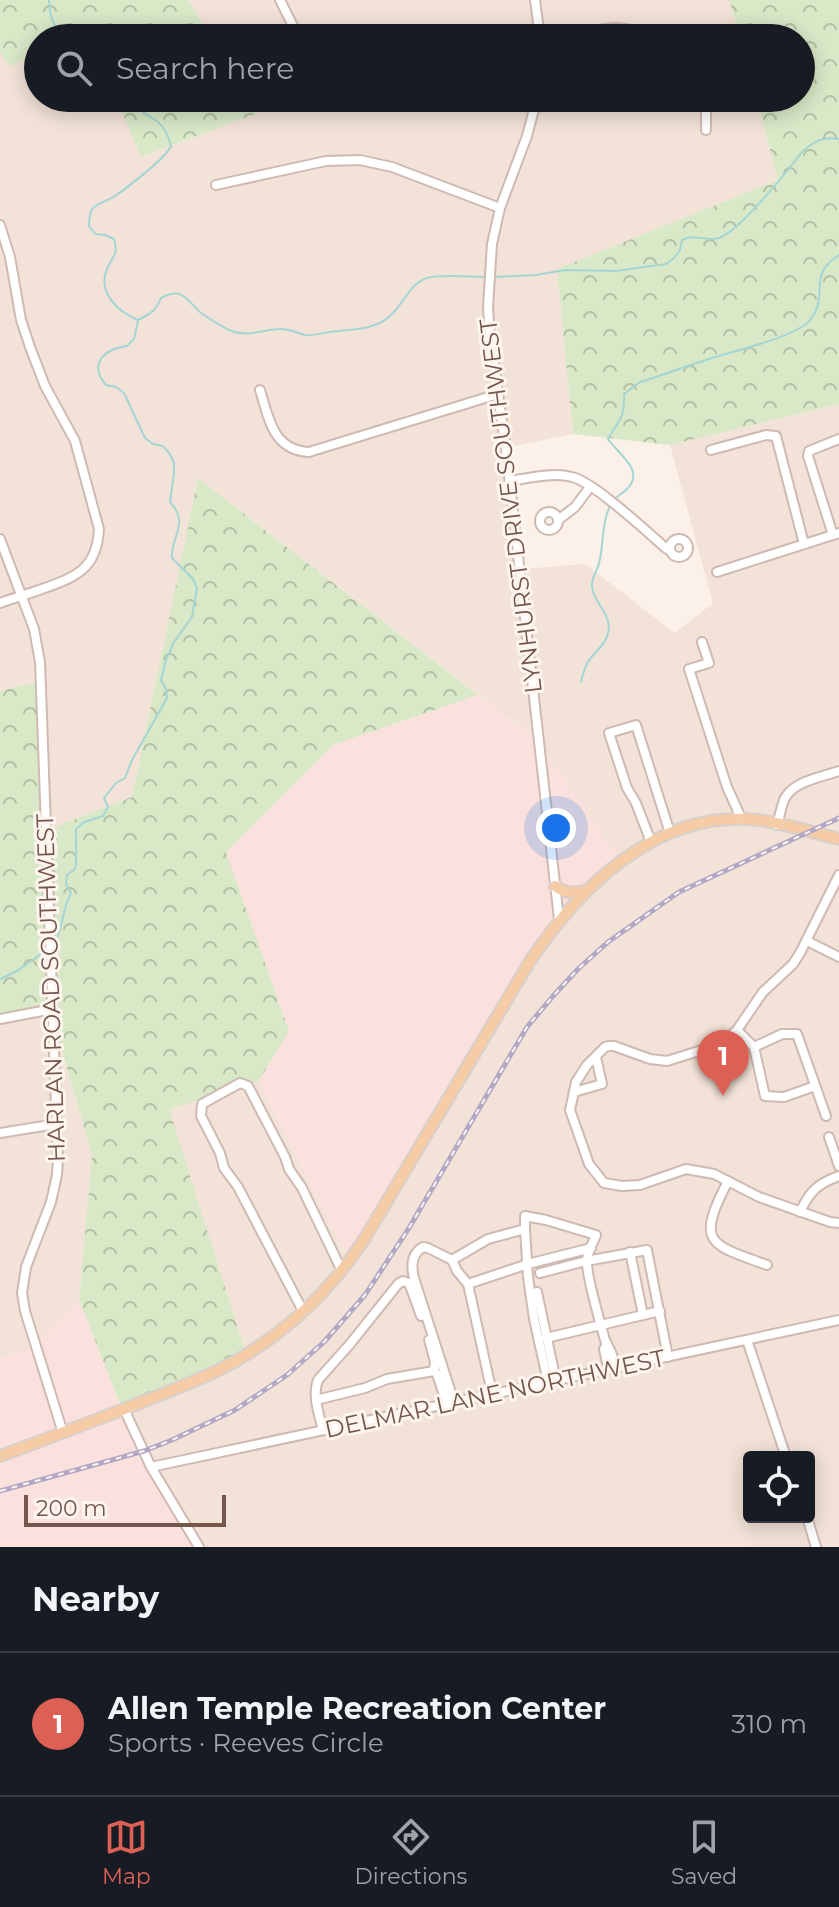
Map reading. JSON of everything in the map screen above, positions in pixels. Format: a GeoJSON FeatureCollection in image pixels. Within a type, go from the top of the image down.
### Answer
{"type":"FeatureCollection","features":[{"type":"Feature","properties":{"kind":"main road"},"geometry":{"type":"LineString","coordinates":[[0,1456],[220,1369],[277,1333],[303,1311],[332,1283],[365,1238],[530,961],[559,919],[622,860],[670,833],[721,821],[742,820],[777,825],[839,839]]}},
{"type":"Feature","properties":{"kind":"main road"},"geometry":{"type":"LineString","coordinates":[[555,886],[564,892],[586,891]]}},
{"type":"Feature","properties":{"kind":"street"},"geometry":{"type":"LineString","coordinates":[[280,0],[292,24]]}},
{"type":"Feature","properties":{"kind":"street"},"geometry":{"type":"LineString","coordinates":[[535,0],[538,24]]}},
{"type":"Feature","properties":{"kind":"street","name":"LYNHURST DRIVE SOUTHWEST"},"geometry":{"type":"LineString","coordinates":[[533,112],[500,208],[492,244],[488,307],[559,919]]}},
{"type":"Feature","properties":{"kind":"street"},"geometry":{"type":"LineString","coordinates":[[706,112],[706,130]]}},
{"type":"Feature","properties":{"kind":"street"},"geometry":{"type":"LineString","coordinates":[[216,185],[326,161],[360,160],[392,167],[500,208]]}},
{"type":"Feature","properties":{"kind":"street"},"geometry":{"type":"LineString","coordinates":[[0,225],[10,257],[21,320],[45,386],[75,441],[99,529],[95,553],[81,571],[68,580],[0,603]]}},
{"type":"Feature","properties":{"kind":"street"},"geometry":{"type":"LineString","coordinates":[[260,390],[279,440],[293,449],[309,452],[498,394]]}},
{"type":"Feature","properties":{"kind":"street"},"geometry":{"type":"LineString","coordinates":[[711,450],[766,435],[776,436],[804,544]]}},
{"type":"Feature","properties":{"kind":"street"},"geometry":{"type":"LineString","coordinates":[[717,572],[836,534],[808,456],[809,451],[839,439]]}},
{"type":"Feature","properties":{"kind":"street"},"geometry":{"type":"LineString","coordinates":[[510,481],[569,475],[579,479],[670,549]]}},
{"type":"Feature","properties":{"kind":"street"},"geometry":{"type":"LineString","coordinates":[[558,520],[575,507],[590,487]]}},
{"type":"Feature","properties":{"kind":"street","name":"HARLAN ROAD SOUTHWEST"},"geometry":{"type":"LineString","coordinates":[[0,539],[34,629],[40,662],[57,1175],[51,1202],[26,1267],[22,1293],[63,1433]]}},
{"type":"Feature","properties":{"kind":"street"},"geometry":{"type":"LineString","coordinates":[[702,642],[709,663],[689,669],[727,787],[742,820]]}},
{"type":"Feature","properties":{"kind":"street"},"geometry":{"type":"LineString","coordinates":[[651,842],[627,788],[609,733],[636,725],[670,833]]}},
{"type":"Feature","properties":{"kind":"street"},"geometry":{"type":"LineString","coordinates":[[777,825],[786,796],[793,789],[839,771]]}},
{"type":"Feature","properties":{"kind":"street"},"geometry":{"type":"LineString","coordinates":[[839,875],[793,964],[763,992],[737,1030],[721,1044],[667,1061],[650,1059],[614,1046],[605,1047],[576,1082],[570,1110],[589,1164],[604,1183],[640,1185],[686,1169],[714,1174],[759,1197],[839,1223]]}},
{"type":"Feature","properties":{"kind":"street"},"geometry":{"type":"LineString","coordinates":[[807,941],[839,957]]}},
{"type":"Feature","properties":{"kind":"street"},"geometry":{"type":"LineString","coordinates":[[0,1019],[52,1011]]}},
{"type":"Feature","properties":{"kind":"street"},"geometry":{"type":"LineString","coordinates":[[737,1030],[754,1047],[765,1096],[784,1097],[815,1086]]}},
{"type":"Feature","properties":{"kind":"street"},"geometry":{"type":"LineString","coordinates":[[754,1047],[782,1034],[797,1034],[826,1116]]}},
{"type":"Feature","properties":{"kind":"street"},"geometry":{"type":"LineString","coordinates":[[574,1092],[602,1084],[596,1057]]}},
{"type":"Feature","properties":{"kind":"street"},"geometry":{"type":"LineString","coordinates":[[303,1311],[238,1187],[224,1168],[220,1153],[201,1116],[202,1104],[240,1083],[248,1086],[342,1271]]}},
{"type":"Feature","properties":{"kind":"street"},"geometry":{"type":"LineString","coordinates":[[0,1133],[56,1124]]}},
{"type":"Feature","properties":{"kind":"street"},"geometry":{"type":"LineString","coordinates":[[829,1137],[839,1166]]}},
{"type":"Feature","properties":{"kind":"street"},"geometry":{"type":"LineString","coordinates":[[800,1212],[814,1188],[839,1176]]}},
{"type":"Feature","properties":{"kind":"street"},"geometry":{"type":"LineString","coordinates":[[728,1181],[710,1223],[711,1233],[716,1243],[727,1251],[767,1265]]}},
{"type":"Feature","properties":{"kind":"street"},"geometry":{"type":"LineString","coordinates":[[552,1381],[534,1319],[525,1216],[596,1235],[586,1261],[607,1345],[604,1349],[607,1363],[612,1369]]}},
{"type":"Feature","properties":{"kind":"street"},"geometry":{"type":"LineString","coordinates":[[452,1260],[488,1239],[525,1229]]}},
{"type":"Feature","properties":{"kind":"street"},"geometry":{"type":"LineString","coordinates":[[451,1403],[412,1270],[415,1253],[423,1247],[452,1260],[468,1284],[492,1393]]}},
{"type":"Feature","properties":{"kind":"street"},"geometry":{"type":"LineString","coordinates":[[468,1284],[591,1248]]}},
{"type":"Feature","properties":{"kind":"street"},"geometry":{"type":"LineString","coordinates":[[540,1273],[647,1250],[668,1357]]}},
{"type":"Feature","properties":{"kind":"street"},"geometry":{"type":"LineString","coordinates":[[630,1252],[643,1315]]}},
{"type":"Feature","properties":{"kind":"street"},"geometry":{"type":"LineString","coordinates":[[323,1430],[316,1400],[318,1380],[403,1281],[409,1283],[427,1333],[435,1362],[434,1371],[451,1403]]}},
{"type":"Feature","properties":{"kind":"street"},"geometry":{"type":"LineString","coordinates":[[537,1292],[552,1381]]}},
{"type":"Feature","properties":{"kind":"street"},"geometry":{"type":"LineString","coordinates":[[546,1338],[660,1311]]}},
{"type":"Feature","properties":{"kind":"street","name":"DELMAR LANE NORTHWEST"},"geometry":{"type":"LineString","coordinates":[[151,1467],[839,1320]]}},
{"type":"Feature","properties":{"kind":"street"},"geometry":{"type":"LineString","coordinates":[[747,1340],[784,1451]]}},
{"type":"Feature","properties":{"kind":"street"},"geometry":{"type":"LineString","coordinates":[[316,1400],[387,1379],[434,1371]]}},
{"type":"Feature","properties":{"kind":"street"},"geometry":{"type":"LineString","coordinates":[[124,1409],[151,1467],[199,1547]]}},
{"type":"Feature","properties":{"kind":"street"},"geometry":{"type":"LineString","coordinates":[[809,1523],[816,1547]]}},
{"type":"Feature","properties":{"kind":"shaded area"},"geometry":{"type":"Polygon","coordinates":[[[188,0],[729,0],[736,24],[203,24],[188,0]]]}},
{"type":"Feature","properties":{"kind":"shaded area"},"geometry":{"type":"Polygon","coordinates":[[[0,52],[10,66],[24,58],[24,112],[122,112],[142,157],[256,112],[760,112],[778,180],[557,269],[573,434],[508,447],[523,569],[585,564],[675,633],[713,603],[670,445],[839,404],[839,1547],[197,1547],[122,1409],[246,1354],[168,1108],[259,1081],[349,1261],[537,740],[198,478],[132,797],[44,831],[39,681],[0,691],[0,52]]]}},
{"type":"Feature","properties":{"kind":"shaded area"},"geometry":{"type":"Polygon","coordinates":[[[478,695],[537,740],[617,856],[537,948],[350,1262],[259,1081],[289,1030],[225,852],[333,745],[478,695]]]}},
{"type":"Feature","properties":{"kind":"shaded area"},"geometry":{"type":"Polygon","coordinates":[[[48,1006],[92,1155],[79,1300],[35,1347],[0,1359],[0,1015],[48,1006]]]}},
{"type":"Feature","properties":{"kind":"shaded area"},"geometry":{"type":"Polygon","coordinates":[[[79,1300],[120,1405],[197,1547],[0,1547],[0,1359],[35,1347],[79,1300]]]}},
{"type":"Feature","properties":{"kind":"green space"},"geometry":{"type":"Polygon","coordinates":[[[0,0],[188,0],[203,24],[24,24],[24,59],[10,67],[0,52],[0,0]]]}},
{"type":"Feature","properties":{"kind":"green space"},"geometry":{"type":"Polygon","coordinates":[[[729,0],[839,0],[839,404],[670,445],[573,434],[557,269],[778,180],[760,112],[815,112],[815,24],[736,24],[729,0]]]}},
{"type":"Feature","properties":{"kind":"green space"},"geometry":{"type":"Polygon","coordinates":[[[122,112],[258,113],[141,157],[122,112]]]}},
{"type":"Feature","properties":{"kind":"green space"},"geometry":{"type":"Polygon","coordinates":[[[198,478],[478,695],[333,745],[226,852],[289,1031],[259,1081],[169,1109],[246,1354],[122,1409],[79,1300],[92,1155],[49,1006],[0,1015],[0,691],[40,681],[44,831],[132,797],[198,478]]]}},
{"type":"Feature","properties":{"kind":"waterway"},"geometry":{"type":"LineString","coordinates":[[49,0],[54,24]]}},
{"type":"Feature","properties":{"kind":"waterway"},"geometry":{"type":"LineString","coordinates":[[143,112],[163,127],[171,146],[137,179],[93,208],[89,221],[95,234],[114,239],[115,253],[105,277],[107,293],[117,306],[138,320],[155,309],[161,298],[174,293],[184,296],[204,315],[234,332],[281,329],[314,335],[363,328],[387,319],[416,284],[427,278],[489,277]]}},
{"type":"Feature","properties":{"kind":"waterway"},"geometry":{"type":"LineString","coordinates":[[495,277],[565,270],[616,271],[666,264],[680,250],[682,240],[691,237],[719,238],[738,225],[811,144],[824,139],[839,139]]}},
{"type":"Feature","properties":{"kind":"waterway"},"geometry":{"type":"LineString","coordinates":[[613,500],[628,488],[633,475],[628,462],[608,439],[622,414],[624,394],[640,382],[777,338],[803,326],[816,311],[823,270],[839,255]]}},
{"type":"Feature","properties":{"kind":"waterway"},"geometry":{"type":"LineString","coordinates":[[54,943],[71,893],[66,884],[67,875],[75,869],[76,829],[84,822],[103,816],[108,807],[104,798],[116,783],[125,778],[167,698],[161,680],[166,660],[174,642],[192,617],[197,588],[193,579],[172,558],[179,517],[170,502],[174,473],[170,454],[163,446],[145,438],[124,393],[106,385],[98,370],[106,354],[127,346],[134,339],[138,321]]}},
{"type":"Feature","properties":{"kind":"waterway"},"geometry":{"type":"LineString","coordinates":[[581,682],[587,664],[603,644],[609,627],[592,584],[601,556],[609,508]]}},
{"type":"Feature","properties":{"kind":"waterway"},"geometry":{"type":"LineString","coordinates":[[0,979],[47,950]]}},
{"type":"Feature","properties":{"kind":"railway"},"geometry":{"type":"LineString","coordinates":[[0,1491],[144,1451],[172,1440],[235,1410],[287,1375],[324,1342],[365,1295],[409,1228],[527,1027],[578,969],[608,942],[679,892],[839,818]]}},
{"type":"Feature","properties":{"kind":"place","name":"Allen Temple Recreation Center"},"geometry":{"type":"Point","coordinates":[723,1096]}}]}
